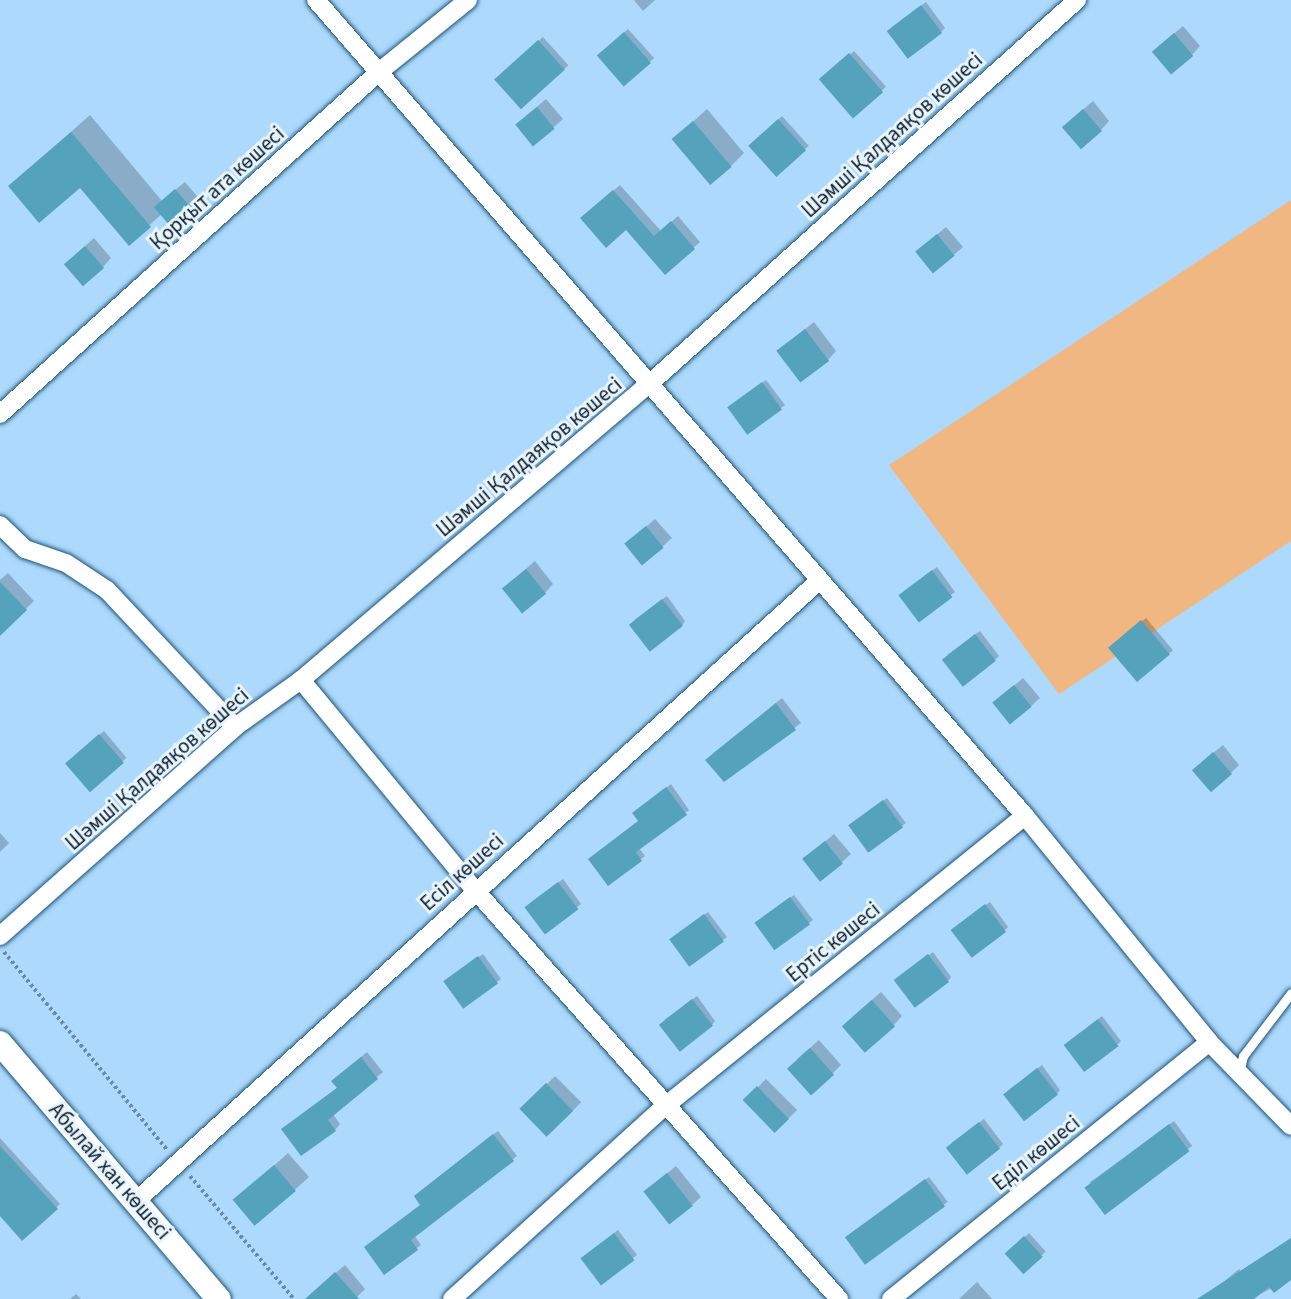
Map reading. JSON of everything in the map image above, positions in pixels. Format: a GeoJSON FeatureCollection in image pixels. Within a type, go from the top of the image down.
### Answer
{"type":"FeatureCollection","features":[{"type":"Feature","properties":{"kind":"street"},"geometry":{"type":"LineString","coordinates":[[316,0],[380,71],[647,386],[820,580],[1025,816],[1209,1042],[1291,1126]]}},
{"type":"Feature","properties":{"kind":"street","name":"Қорқыт ата көшесі"},"geometry":{"type":"LineString","coordinates":[[0,414],[380,71],[468,0]]}},
{"type":"Feature","properties":{"kind":"street","name":"Шәмші Қалдаяқов көшесі"},"geometry":{"type":"LineString","coordinates":[[0,936],[236,727],[301,680],[647,386],[1074,1]]}},
{"type":"Feature","properties":{"kind":"street"},"geometry":{"type":"LineString","coordinates":[[0,525],[25,549],[66,563],[107,590],[236,727]]}},
{"type":"Feature","properties":{"kind":"street","name":"Есіл көшесі"},"geometry":{"type":"LineString","coordinates":[[136,1201],[475,890],[820,580]]}},
{"type":"Feature","properties":{"kind":"street"},"geometry":{"type":"LineString","coordinates":[[301,680],[475,890],[664,1107],[839,1299]]}},
{"type":"Feature","properties":{"kind":"street","name":"Ертіс көшесі"},"geometry":{"type":"LineString","coordinates":[[452,1299],[664,1107],[1025,816]]}},
{"type":"Feature","properties":{"kind":"street","name":"Еділ көшесі"},"geometry":{"type":"LineString","coordinates":[[891,1299],[1209,1042]]}},
{"type":"Feature","properties":{"kind":"street","name":"Абылай хан көшесі"},"geometry":{"type":"LineString","coordinates":[[0,1043],[219,1299]]}},
{"type":"Feature","properties":{"kind":"lane"},"geometry":{"type":"LineString","coordinates":[[1239,1073],[1244,1056],[1291,993]]}},
{"type":"Feature","properties":{"kind":"path"},"geometry":{"type":"LineString","coordinates":[[0,946],[178,1163],[294,1299]]}},
{"type":"Feature","properties":{"kind":"shaded area"},"geometry":{"type":"Polygon","coordinates":[[[1291,200],[1291,541],[1059,694],[889,465],[1291,200]]]}},
{"type":"Feature","properties":{"kind":"building"},"geometry":{"type":"Polygon","coordinates":[[[921,5],[942,33],[908,59],[887,31],[921,5]]]}},
{"type":"Feature","properties":{"kind":"building"},"geometry":{"type":"Polygon","coordinates":[[[624,32],[651,63],[624,87],[597,56],[624,32]]]}},
{"type":"Feature","properties":{"kind":"building"},"geometry":{"type":"Polygon","coordinates":[[[1174,33],[1193,56],[1171,75],[1152,52],[1174,33]]]}},
{"type":"Feature","properties":{"kind":"building"},"geometry":{"type":"Polygon","coordinates":[[[538,40],[565,70],[521,109],[494,79],[538,40]]]}},
{"type":"Feature","properties":{"kind":"building"},"geometry":{"type":"Polygon","coordinates":[[[849,53],[883,92],[853,118],[819,79],[849,53]]]}},
{"type":"Feature","properties":{"kind":"building"},"geometry":{"type":"Polygon","coordinates":[[[537,107],[555,129],[533,146],[515,125],[537,107]]]}},
{"type":"Feature","properties":{"kind":"building"},"geometry":{"type":"Polygon","coordinates":[[[1083,109],[1102,131],[1081,149],[1062,127],[1083,109]]]}},
{"type":"Feature","properties":{"kind":"building"},"geometry":{"type":"Polygon","coordinates":[[[778,119],[806,150],[776,177],[748,146],[778,119]]]}},
{"type":"Feature","properties":{"kind":"building"},"geometry":{"type":"Polygon","coordinates":[[[693,121],[732,167],[710,185],[672,139],[693,121]]]}},
{"type":"Feature","properties":{"kind":"building"},"geometry":{"type":"Polygon","coordinates":[[[71,132],[151,227],[129,246],[80,188],[39,223],[8,186],[71,132]]]}},
{"type":"Feature","properties":{"kind":"building"},"geometry":{"type":"Polygon","coordinates":[[[175,189],[194,211],[173,229],[154,207],[175,189]]]}},
{"type":"Feature","properties":{"kind":"building"},"geometry":{"type":"Polygon","coordinates":[[[613,190],[654,236],[671,221],[695,249],[665,275],[626,230],[606,248],[580,218],[613,190]]]}},
{"type":"Feature","properties":{"kind":"building"},"geometry":{"type":"Polygon","coordinates":[[[937,234],[955,256],[933,273],[915,252],[937,234]]]}},
{"type":"Feature","properties":{"kind":"building"},"geometry":{"type":"Polygon","coordinates":[[[85,246],[104,268],[83,286],[64,264],[85,246]]]}},
{"type":"Feature","properties":{"kind":"building"},"geometry":{"type":"Polygon","coordinates":[[[805,329],[829,361],[800,383],[776,351],[805,329]]]}},
{"type":"Feature","properties":{"kind":"building"},"geometry":{"type":"Polygon","coordinates":[[[762,382],[782,410],[747,435],[727,407],[762,382]]]}},
{"type":"Feature","properties":{"kind":"building"},"geometry":{"type":"Polygon","coordinates":[[[646,526],[664,548],[642,565],[624,544],[646,526]]]}},
{"type":"Feature","properties":{"kind":"building"},"geometry":{"type":"Polygon","coordinates":[[[526,569],[546,594],[522,613],[502,589],[526,569]]]}},
{"type":"Feature","properties":{"kind":"building"},"geometry":{"type":"Polygon","coordinates":[[[932,570],[952,597],[919,622],[898,595],[932,570]]]}},
{"type":"Feature","properties":{"kind":"building"},"geometry":{"type":"Polygon","coordinates":[[[0,582],[27,610],[0,636],[0,582]]]}},
{"type":"Feature","properties":{"kind":"building"},"geometry":{"type":"Polygon","coordinates":[[[662,599],[683,626],[650,652],[629,625],[662,599]]]}},
{"type":"Feature","properties":{"kind":"building"},"geometry":{"type":"Polygon","coordinates":[[[1141,620],[1170,654],[1137,682],[1108,648],[1141,620]]]}},
{"type":"Feature","properties":{"kind":"building"},"geometry":{"type":"Polygon","coordinates":[[[975,634],[996,661],[963,687],[942,660],[975,634]]]}},
{"type":"Feature","properties":{"kind":"building"},"geometry":{"type":"Polygon","coordinates":[[[1014,685],[1032,707],[1010,724],[992,703],[1014,685]]]}},
{"type":"Feature","properties":{"kind":"building"},"geometry":{"type":"Polygon","coordinates":[[[776,703],[796,730],[724,782],[705,760],[776,703]]]}},
{"type":"Feature","properties":{"kind":"building"},"geometry":{"type":"Polygon","coordinates":[[[99,734],[124,763],[90,792],[65,764],[99,734]]]}},
{"type":"Feature","properties":{"kind":"building"},"geometry":{"type":"Polygon","coordinates":[[[1213,752],[1232,774],[1211,792],[1192,770],[1213,752]]]}},
{"type":"Feature","properties":{"kind":"building"},"geometry":{"type":"Polygon","coordinates":[[[666,787],[687,815],[636,852],[642,861],[608,886],[588,859],[638,821],[632,813],[666,787]]]}},
{"type":"Feature","properties":{"kind":"building"},"geometry":{"type":"Polygon","coordinates":[[[883,800],[903,828],[868,853],[848,825],[883,800]]]}},
{"type":"Feature","properties":{"kind":"building"},"geometry":{"type":"Polygon","coordinates":[[[825,841],[843,864],[820,882],[802,859],[825,841]]]}},
{"type":"Feature","properties":{"kind":"building"},"geometry":{"type":"Polygon","coordinates":[[[558,882],[578,909],[545,934],[524,907],[558,882]]]}},
{"type":"Feature","properties":{"kind":"building"},"geometry":{"type":"Polygon","coordinates":[[[790,897],[810,925],[774,950],[754,923],[790,897]]]}},
{"type":"Feature","properties":{"kind":"building"},"geometry":{"type":"Polygon","coordinates":[[[985,904],[1006,932],[972,958],[951,930],[985,904]]]}},
{"type":"Feature","properties":{"kind":"building"},"geometry":{"type":"Polygon","coordinates":[[[704,914],[724,942],[689,967],[669,939],[704,914]]]}},
{"type":"Feature","properties":{"kind":"building"},"geometry":{"type":"Polygon","coordinates":[[[928,954],[949,982],[915,1008],[894,980],[928,954]]]}},
{"type":"Feature","properties":{"kind":"building"},"geometry":{"type":"Polygon","coordinates":[[[478,956],[498,984],[463,1009],[443,981],[478,956]]]}},
{"type":"Feature","properties":{"kind":"building"},"geometry":{"type":"Polygon","coordinates":[[[692,999],[713,1026],[680,1052],[659,1025],[692,999]]]}},
{"type":"Feature","properties":{"kind":"building"},"geometry":{"type":"Polygon","coordinates":[[[872,1000],[895,1026],[865,1053],[842,1026],[872,1000]]]}},
{"type":"Feature","properties":{"kind":"building"},"geometry":{"type":"Polygon","coordinates":[[[1098,1019],[1118,1046],[1084,1072],[1064,1045],[1098,1019]]]}},
{"type":"Feature","properties":{"kind":"building"},"geometry":{"type":"Polygon","coordinates":[[[810,1048],[834,1075],[811,1095],[787,1069],[810,1048]]]}},
{"type":"Feature","properties":{"kind":"building"},"geometry":{"type":"Polygon","coordinates":[[[361,1057],[378,1079],[328,1120],[336,1131],[301,1156],[281,1129],[337,1088],[331,1081],[361,1057]]]}},
{"type":"Feature","properties":{"kind":"building"},"geometry":{"type":"Polygon","coordinates":[[[1037,1068],[1058,1095],[1024,1121],[1003,1094],[1037,1068]]]}},
{"type":"Feature","properties":{"kind":"building"},"geometry":{"type":"Polygon","coordinates":[[[546,1083],[573,1111],[546,1137],[519,1109],[546,1083]]]}},
{"type":"Feature","properties":{"kind":"building"},"geometry":{"type":"Polygon","coordinates":[[[757,1086],[789,1119],[775,1133],[743,1100],[757,1086]]]}},
{"type":"Feature","properties":{"kind":"building"},"geometry":{"type":"Polygon","coordinates":[[[979,1122],[1000,1149],[967,1175],[946,1148],[979,1122]]]}},
{"type":"Feature","properties":{"kind":"building"},"geometry":{"type":"Polygon","coordinates":[[[1169,1124],[1189,1151],[1105,1215],[1084,1188],[1169,1124]]]}},
{"type":"Feature","properties":{"kind":"building"},"geometry":{"type":"Polygon","coordinates":[[[493,1134],[514,1161],[411,1240],[418,1250],[384,1275],[364,1247],[420,1205],[414,1196],[493,1134]]]}},
{"type":"Feature","properties":{"kind":"building"},"geometry":{"type":"Polygon","coordinates":[[[0,1146],[58,1209],[22,1241],[0,1216],[0,1146]]]}},
{"type":"Feature","properties":{"kind":"building"},"geometry":{"type":"Polygon","coordinates":[[[274,1165],[296,1191],[254,1226],[233,1200],[274,1165]]]}},
{"type":"Feature","properties":{"kind":"building"},"geometry":{"type":"Polygon","coordinates":[[[667,1173],[693,1206],[669,1225],[643,1191],[667,1173]]]}},
{"type":"Feature","properties":{"kind":"building"},"geometry":{"type":"Polygon","coordinates":[[[925,1179],[945,1207],[865,1265],[845,1237],[925,1179]]]}},
{"type":"Feature","properties":{"kind":"building"},"geometry":{"type":"Polygon","coordinates":[[[614,1233],[634,1260],[601,1285],[580,1258],[614,1233]]]}},
{"type":"Feature","properties":{"kind":"building"},"geometry":{"type":"Polygon","coordinates":[[[1024,1236],[1043,1257],[1023,1274],[1005,1253],[1024,1236]]]}},
{"type":"Feature","properties":{"kind":"building"},"geometry":{"type":"Polygon","coordinates":[[[1291,1238],[1291,1280],[1274,1293],[1269,1287],[1254,1299],[1197,1299],[1291,1238]]]}},
{"type":"Feature","properties":{"kind":"building"},"geometry":{"type":"Polygon","coordinates":[[[335,1272],[359,1299],[305,1299],[335,1272]]]}}]}
